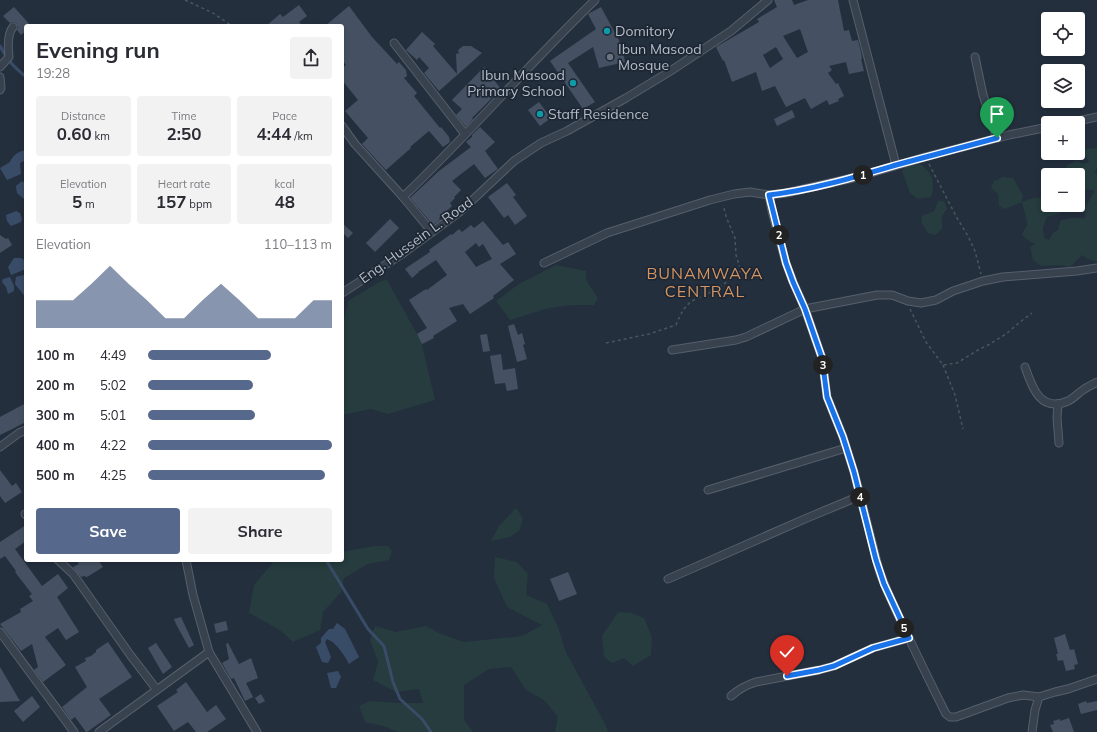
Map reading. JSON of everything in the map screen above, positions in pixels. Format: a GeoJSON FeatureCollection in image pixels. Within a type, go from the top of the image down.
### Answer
{"type":"FeatureCollection","features":[{"type":"Feature","properties":{"kind":"street"},"geometry":{"type":"LineString","coordinates":[[403,197],[595,0]]}},
{"type":"Feature","properties":{"kind":"street","name":"Eng. Hussein L. Road"},"geometry":{"type":"LineString","coordinates":[[344,292],[462,210],[514,161],[541,143],[567,131],[669,72],[731,31],[768,0]]}},
{"type":"Feature","properties":{"kind":"street"},"geometry":{"type":"LineString","coordinates":[[853,0],[896,165]]}},
{"type":"Feature","properties":{"kind":"street"},"geometry":{"type":"LineString","coordinates":[[0,67],[9,57],[8,48],[10,31],[13,26]]}},
{"type":"Feature","properties":{"kind":"street"},"geometry":{"type":"LineString","coordinates":[[394,43],[465,134]]}},
{"type":"Feature","properties":{"kind":"street"},"geometry":{"type":"LineString","coordinates":[[975,57],[983,95],[997,138]]}},
{"type":"Feature","properties":{"kind":"street"},"geometry":{"type":"LineString","coordinates":[[0,77],[0,90]]}},
{"type":"Feature","properties":{"kind":"street"},"geometry":{"type":"LineString","coordinates":[[1085,119],[1097,117]]}},
{"type":"Feature","properties":{"kind":"street"},"geometry":{"type":"LineString","coordinates":[[344,129],[355,144],[403,197],[432,232]]}},
{"type":"Feature","properties":{"kind":"street"},"geometry":{"type":"LineString","coordinates":[[544,263],[607,233],[721,197],[750,192],[769,195],[786,193],[857,177],[997,138],[1041,129]]}},
{"type":"Feature","properties":{"kind":"street"},"geometry":{"type":"LineString","coordinates":[[769,195],[786,263],[805,309],[822,358],[827,397],[843,437],[879,570],[909,638],[946,714],[950,717],[956,717],[1008,698],[1023,694],[1039,697],[1097,679]]}},
{"type":"Feature","properties":{"kind":"street"},"geometry":{"type":"LineString","coordinates":[[672,350],[736,340],[746,337],[805,309],[877,295],[892,294],[906,300],[921,303],[936,300],[953,291],[983,281],[1003,277],[1097,268]]}},
{"type":"Feature","properties":{"kind":"street"},"geometry":{"type":"LineString","coordinates":[[1026,367],[1032,387],[1038,396],[1048,403],[1058,404],[1069,401],[1083,390],[1097,382]]}},
{"type":"Feature","properties":{"kind":"street"},"geometry":{"type":"LineString","coordinates":[[1058,404],[1057,418],[1059,443]]}},
{"type":"Feature","properties":{"kind":"street"},"geometry":{"type":"LineString","coordinates":[[0,447],[24,431]]}},
{"type":"Feature","properties":{"kind":"street"},"geometry":{"type":"LineString","coordinates":[[708,490],[846,448]]}},
{"type":"Feature","properties":{"kind":"street"},"geometry":{"type":"LineString","coordinates":[[668,579],[860,496]]}},
{"type":"Feature","properties":{"kind":"street"},"geometry":{"type":"LineString","coordinates":[[60,562],[73,574],[157,690]]}},
{"type":"Feature","properties":{"kind":"street"},"geometry":{"type":"LineString","coordinates":[[186,562],[193,595],[209,652],[257,732]]}},
{"type":"Feature","properties":{"kind":"street"},"geometry":{"type":"LineString","coordinates":[[0,632],[74,732]]}},
{"type":"Feature","properties":{"kind":"street"},"geometry":{"type":"LineString","coordinates":[[731,696],[746,685],[834,666],[873,648],[909,638]]}},
{"type":"Feature","properties":{"kind":"street"},"geometry":{"type":"LineString","coordinates":[[99,732],[209,652]]}},
{"type":"Feature","properties":{"kind":"street"},"geometry":{"type":"LineString","coordinates":[[1032,732],[1035,710],[1039,697]]}},
{"type":"Feature","properties":{"kind":"path"},"geometry":{"type":"LineString","coordinates":[[185,0],[212,13],[229,24]]}},
{"type":"Feature","properties":{"kind":"path"},"geometry":{"type":"LineString","coordinates":[[925,157],[968,236],[975,251],[983,281]]}},
{"type":"Feature","properties":{"kind":"path"},"geometry":{"type":"LineString","coordinates":[[606,343],[649,334],[676,325],[681,312],[689,302],[717,289],[741,272],[736,255],[735,238],[727,219],[721,197]]}},
{"type":"Feature","properties":{"kind":"path"},"geometry":{"type":"LineString","coordinates":[[906,300],[926,342],[943,365],[955,395],[963,430]]}},
{"type":"Feature","properties":{"kind":"path"},"geometry":{"type":"LineString","coordinates":[[943,365],[957,363],[990,344],[1006,334],[1032,313]]}},
{"type":"Feature","properties":{"kind":"green space"},"geometry":{"type":"Polygon","coordinates":[[[1097,148],[1097,167],[1095,172],[1097,175],[1097,262],[1082,255],[1070,267],[1060,265],[1041,266],[1033,260],[1030,247],[1035,244],[1022,235],[1027,226],[1022,202],[1032,199],[1041,198],[1041,212],[1060,212],[1059,214],[1047,217],[1043,228],[1044,238],[1049,240],[1053,233],[1058,230],[1061,220],[1085,218],[1086,206],[1095,190],[1085,189],[1085,168],[1066,168],[1067,165],[1077,161],[1084,164],[1089,162],[1085,155],[1085,149],[1097,148]]]}},
{"type":"Feature","properties":{"kind":"green space"},"geometry":{"type":"Polygon","coordinates":[[[920,164],[930,174],[933,187],[931,197],[918,199],[910,193],[902,171],[908,166],[920,164]]]}},
{"type":"Feature","properties":{"kind":"green space"},"geometry":{"type":"Polygon","coordinates":[[[1003,177],[1013,178],[1023,195],[1022,202],[1005,209],[999,206],[998,194],[991,188],[994,181],[1003,177]]]}},
{"type":"Feature","properties":{"kind":"green space"},"geometry":{"type":"Polygon","coordinates":[[[938,201],[943,201],[947,209],[942,216],[942,229],[935,235],[928,233],[921,222],[922,216],[934,211],[938,201]]]}},
{"type":"Feature","properties":{"kind":"green space"},"geometry":{"type":"Polygon","coordinates":[[[556,265],[586,271],[586,280],[598,298],[594,305],[573,305],[549,308],[510,320],[496,301],[519,284],[556,265]]]}},
{"type":"Feature","properties":{"kind":"green space"},"geometry":{"type":"Polygon","coordinates":[[[387,280],[421,341],[435,400],[388,414],[371,409],[344,415],[344,321],[348,301],[381,281],[387,280]]]}},
{"type":"Feature","properties":{"kind":"green space"},"geometry":{"type":"Polygon","coordinates":[[[516,508],[523,518],[520,530],[510,537],[491,541],[499,526],[516,508]]]}},
{"type":"Feature","properties":{"kind":"green space"},"geometry":{"type":"Polygon","coordinates":[[[374,546],[388,546],[392,551],[389,560],[368,564],[344,578],[341,592],[323,612],[320,630],[293,642],[280,630],[249,613],[254,585],[273,562],[344,562],[344,552],[374,546]]]}},
{"type":"Feature","properties":{"kind":"green space"},"geometry":{"type":"Polygon","coordinates":[[[495,557],[517,562],[528,574],[526,595],[547,604],[558,627],[566,652],[608,732],[555,732],[558,717],[544,700],[526,690],[511,667],[489,669],[464,685],[464,720],[473,732],[398,732],[386,727],[365,722],[359,706],[370,701],[423,703],[419,689],[396,692],[373,680],[378,662],[370,640],[375,626],[396,632],[426,626],[441,634],[464,642],[522,636],[542,625],[507,607],[494,578],[495,557]]]}},
{"type":"Feature","properties":{"kind":"green space"},"geometry":{"type":"Polygon","coordinates":[[[618,612],[631,613],[644,618],[652,637],[651,655],[633,666],[624,658],[612,663],[604,657],[602,636],[618,612]]]}},
{"type":"Feature","properties":{"kind":"water"},"geometry":{"type":"Polygon","coordinates":[[[24,150],[24,161],[20,163],[21,174],[7,180],[0,168],[10,162],[16,154],[24,150]]]}},
{"type":"Feature","properties":{"kind":"water"},"geometry":{"type":"Polygon","coordinates":[[[22,181],[24,182],[24,199],[17,193],[16,186],[22,181]]]}},
{"type":"Feature","properties":{"kind":"water"},"geometry":{"type":"Polygon","coordinates":[[[16,211],[20,213],[22,219],[21,222],[11,226],[7,221],[6,215],[16,211]]]}},
{"type":"Feature","properties":{"kind":"water"},"geometry":{"type":"Polygon","coordinates":[[[14,258],[21,258],[24,260],[24,270],[11,275],[8,267],[14,258]]]}},
{"type":"Feature","properties":{"kind":"water"},"geometry":{"type":"Polygon","coordinates":[[[24,275],[24,295],[15,284],[16,277],[24,275]]]}},
{"type":"Feature","properties":{"kind":"water"},"geometry":{"type":"Polygon","coordinates":[[[10,277],[14,286],[14,291],[8,294],[6,287],[2,282],[3,279],[10,277]]]}},
{"type":"Feature","properties":{"kind":"water"},"geometry":{"type":"Polygon","coordinates":[[[337,623],[345,629],[359,657],[349,664],[340,650],[331,641],[327,639],[325,642],[331,657],[328,663],[322,662],[316,647],[321,643],[321,638],[329,629],[333,629],[337,623]]]}},
{"type":"Feature","properties":{"kind":"water"},"geometry":{"type":"Polygon","coordinates":[[[338,671],[341,677],[336,688],[331,688],[327,673],[338,671]]]}},
{"type":"Feature","properties":{"kind":"building"},"geometry":{"type":"Polygon","coordinates":[[[774,0],[792,0],[794,5],[808,0],[838,0],[844,31],[849,30],[852,41],[858,40],[864,71],[849,74],[846,62],[829,66],[832,70],[828,73],[836,84],[838,83],[844,96],[838,99],[839,101],[829,105],[827,100],[811,109],[805,98],[786,107],[775,86],[762,91],[756,72],[732,82],[724,60],[723,61],[716,47],[759,22],[757,19],[777,7],[774,0]],[[800,29],[783,36],[797,58],[808,52],[800,29]],[[776,47],[763,55],[770,68],[783,59],[776,47]]]}},
{"type":"Feature","properties":{"kind":"building"},"geometry":{"type":"Polygon","coordinates":[[[299,5],[307,16],[299,22],[301,24],[268,24],[280,14],[283,17],[299,5]]]}},
{"type":"Feature","properties":{"kind":"building"},"geometry":{"type":"Polygon","coordinates":[[[349,6],[372,37],[397,64],[399,62],[406,70],[407,76],[404,78],[417,93],[414,96],[449,137],[450,142],[443,147],[429,131],[386,170],[362,144],[368,138],[345,111],[358,100],[344,82],[344,66],[346,65],[344,62],[344,24],[327,24],[349,6]]]}},
{"type":"Feature","properties":{"kind":"building"},"geometry":{"type":"Polygon","coordinates":[[[14,7],[29,24],[24,24],[24,33],[21,35],[17,30],[18,27],[16,23],[10,23],[3,16],[14,7]]]}},
{"type":"Feature","properties":{"kind":"building"},"geometry":{"type":"Polygon","coordinates":[[[601,7],[622,46],[625,62],[599,68],[593,47],[568,63],[595,102],[583,109],[550,61],[596,29],[588,14],[601,7]]]}},
{"type":"Feature","properties":{"kind":"building"},"geometry":{"type":"Polygon","coordinates":[[[422,32],[435,44],[433,46],[457,74],[456,54],[459,53],[458,50],[463,46],[471,46],[482,53],[439,91],[424,73],[429,68],[419,57],[417,60],[406,50],[422,32]]]}},
{"type":"Feature","properties":{"kind":"building"},"geometry":{"type":"Polygon","coordinates":[[[484,67],[501,89],[472,118],[473,119],[466,127],[456,115],[462,109],[452,100],[484,67]]]}},
{"type":"Feature","properties":{"kind":"building","name":"Staff Residence"},"geometry":{"type":"Polygon","coordinates":[[[539,102],[551,118],[540,126],[528,110],[539,102]]]}},
{"type":"Feature","properties":{"kind":"building"},"geometry":{"type":"Polygon","coordinates":[[[792,110],[795,117],[777,126],[774,119],[792,110]]]}},
{"type":"Feature","properties":{"kind":"building"},"geometry":{"type":"Polygon","coordinates":[[[480,127],[495,142],[485,151],[498,169],[485,178],[474,164],[452,181],[461,190],[450,203],[452,206],[439,218],[440,220],[433,225],[410,198],[439,171],[471,147],[466,142],[480,127]]]}},
{"type":"Feature","properties":{"kind":"building"},"geometry":{"type":"Polygon","coordinates":[[[507,183],[516,195],[513,197],[527,216],[515,225],[508,215],[504,218],[488,197],[507,183]]]}},
{"type":"Feature","properties":{"kind":"building"},"geometry":{"type":"Polygon","coordinates":[[[390,219],[399,228],[375,252],[366,243],[390,219]]]}},
{"type":"Feature","properties":{"kind":"building"},"geometry":{"type":"Polygon","coordinates":[[[483,221],[503,245],[508,242],[516,254],[500,264],[514,280],[493,296],[494,298],[470,314],[463,304],[449,308],[457,321],[433,336],[434,338],[422,344],[417,334],[427,328],[409,300],[426,289],[427,290],[447,275],[436,260],[412,278],[405,269],[430,252],[429,250],[459,229],[462,232],[471,225],[474,228],[483,221]],[[476,243],[465,252],[476,267],[492,259],[483,244],[479,247],[476,243]]]}},
{"type":"Feature","properties":{"kind":"building"},"geometry":{"type":"Polygon","coordinates":[[[344,225],[353,233],[348,238],[344,234],[344,225]]]}},
{"type":"Feature","properties":{"kind":"building"},"geometry":{"type":"Polygon","coordinates":[[[0,235],[6,239],[8,238],[12,245],[0,253],[0,235]]]}},
{"type":"Feature","properties":{"kind":"building"},"geometry":{"type":"Polygon","coordinates":[[[514,324],[518,335],[522,333],[525,344],[523,345],[527,359],[517,362],[508,326],[514,324]]]}},
{"type":"Feature","properties":{"kind":"building"},"geometry":{"type":"Polygon","coordinates":[[[487,334],[490,351],[483,352],[480,335],[487,334]]]}},
{"type":"Feature","properties":{"kind":"building"},"geometry":{"type":"Polygon","coordinates":[[[501,354],[503,370],[515,368],[518,389],[507,391],[505,383],[495,384],[490,356],[501,354]]]}},
{"type":"Feature","properties":{"kind":"building"},"geometry":{"type":"Polygon","coordinates":[[[24,404],[24,423],[0,435],[0,417],[24,404]]]}},
{"type":"Feature","properties":{"kind":"building"},"geometry":{"type":"Polygon","coordinates":[[[0,470],[12,486],[16,483],[22,492],[5,503],[0,496],[0,470]]]}},
{"type":"Feature","properties":{"kind":"building"},"geometry":{"type":"Polygon","coordinates":[[[24,526],[24,542],[15,549],[24,562],[42,586],[58,574],[68,588],[57,597],[79,632],[66,640],[58,628],[45,637],[66,665],[43,682],[34,670],[38,667],[32,644],[21,651],[0,624],[21,612],[20,609],[33,601],[29,596],[32,594],[5,556],[0,559],[0,542],[24,526]]]}},
{"type":"Feature","properties":{"kind":"building"},"geometry":{"type":"Polygon","coordinates":[[[78,562],[99,562],[103,567],[87,577],[81,577],[73,567],[79,564],[78,562]]]}},
{"type":"Feature","properties":{"kind":"building"},"geometry":{"type":"Polygon","coordinates":[[[568,572],[577,594],[559,601],[550,579],[568,572]]]}},
{"type":"Feature","properties":{"kind":"building"},"geometry":{"type":"Polygon","coordinates":[[[181,617],[194,645],[189,648],[174,619],[181,617]]]}},
{"type":"Feature","properties":{"kind":"building"},"geometry":{"type":"Polygon","coordinates":[[[226,621],[228,630],[216,633],[214,624],[226,621]]]}},
{"type":"Feature","properties":{"kind":"building"},"geometry":{"type":"Polygon","coordinates":[[[1065,634],[1070,650],[1074,649],[1078,664],[1074,665],[1075,669],[1066,671],[1063,660],[1058,661],[1054,638],[1065,634]]]}},
{"type":"Feature","properties":{"kind":"building"},"geometry":{"type":"Polygon","coordinates":[[[108,642],[132,677],[99,699],[111,715],[86,732],[75,717],[71,720],[62,707],[87,687],[75,667],[86,661],[85,658],[91,656],[96,652],[96,650],[108,642]]]}},
{"type":"Feature","properties":{"kind":"building"},"geometry":{"type":"Polygon","coordinates":[[[156,643],[172,667],[163,674],[148,648],[156,643]]]}},
{"type":"Feature","properties":{"kind":"building"},"geometry":{"type":"Polygon","coordinates":[[[228,643],[239,664],[251,658],[258,678],[246,683],[253,697],[245,701],[234,678],[231,679],[222,663],[229,659],[226,644],[228,643]]]}},
{"type":"Feature","properties":{"kind":"building"},"geometry":{"type":"Polygon","coordinates":[[[0,667],[20,701],[0,702],[0,667]]]}},
{"type":"Feature","properties":{"kind":"building"},"geometry":{"type":"Polygon","coordinates":[[[186,682],[207,712],[216,705],[226,719],[207,732],[196,732],[188,722],[174,731],[157,706],[178,692],[176,690],[186,682]]]}},
{"type":"Feature","properties":{"kind":"building"},"geometry":{"type":"Polygon","coordinates":[[[261,694],[265,701],[259,704],[255,698],[261,694]]]}},
{"type":"Feature","properties":{"kind":"building"},"geometry":{"type":"Polygon","coordinates":[[[32,696],[40,707],[23,722],[14,711],[32,696]]]}},
{"type":"Feature","properties":{"kind":"building"},"geometry":{"type":"Polygon","coordinates":[[[1086,701],[1087,703],[1097,701],[1097,710],[1081,714],[1078,704],[1086,701]]]}},
{"type":"Feature","properties":{"kind":"building"},"geometry":{"type":"Polygon","coordinates":[[[1069,718],[1074,732],[1053,732],[1050,725],[1054,724],[1053,721],[1060,719],[1060,721],[1069,718]]]}},
{"type":"Feature","properties":{"kind":"waterway"},"geometry":{"type":"LineString","coordinates":[[0,46],[11,63],[24,75]]}},
{"type":"Feature","properties":{"kind":"waterway"},"geometry":{"type":"LineString","coordinates":[[327,562],[368,629],[384,646],[393,682],[400,699],[422,719],[431,732]]}},
{"type":"Feature","properties":{"kind":"place","name":"Domitory"},"geometry":{"type":"Point","coordinates":[607,31]}},
{"type":"Feature","properties":{"kind":"place","name":"Ibun Masood Mosque"},"geometry":{"type":"Point","coordinates":[610,57]}},
{"type":"Feature","properties":{"kind":"place","name":"Ibun Masood Primary School"},"geometry":{"type":"Point","coordinates":[573,83]}},
{"type":"Feature","properties":{"kind":"place","name":"Staff Residence"},"geometry":{"type":"Point","coordinates":[540,114]}},
{"type":"Feature","properties":{"kind":"district","name":"BUNAMWAYA CENTRAL"},"geometry":{"type":"Point","coordinates":[705,282]}},
{"type":"Feature","properties":{"kind":"route"},"geometry":{"type":"LineString","coordinates":[[787,676],[834,666],[873,648],[909,638],[884,584],[876,560],[854,472],[843,437],[827,397],[822,358],[805,309],[789,273],[769,195],[786,193],[857,177],[997,138]]}}]}
